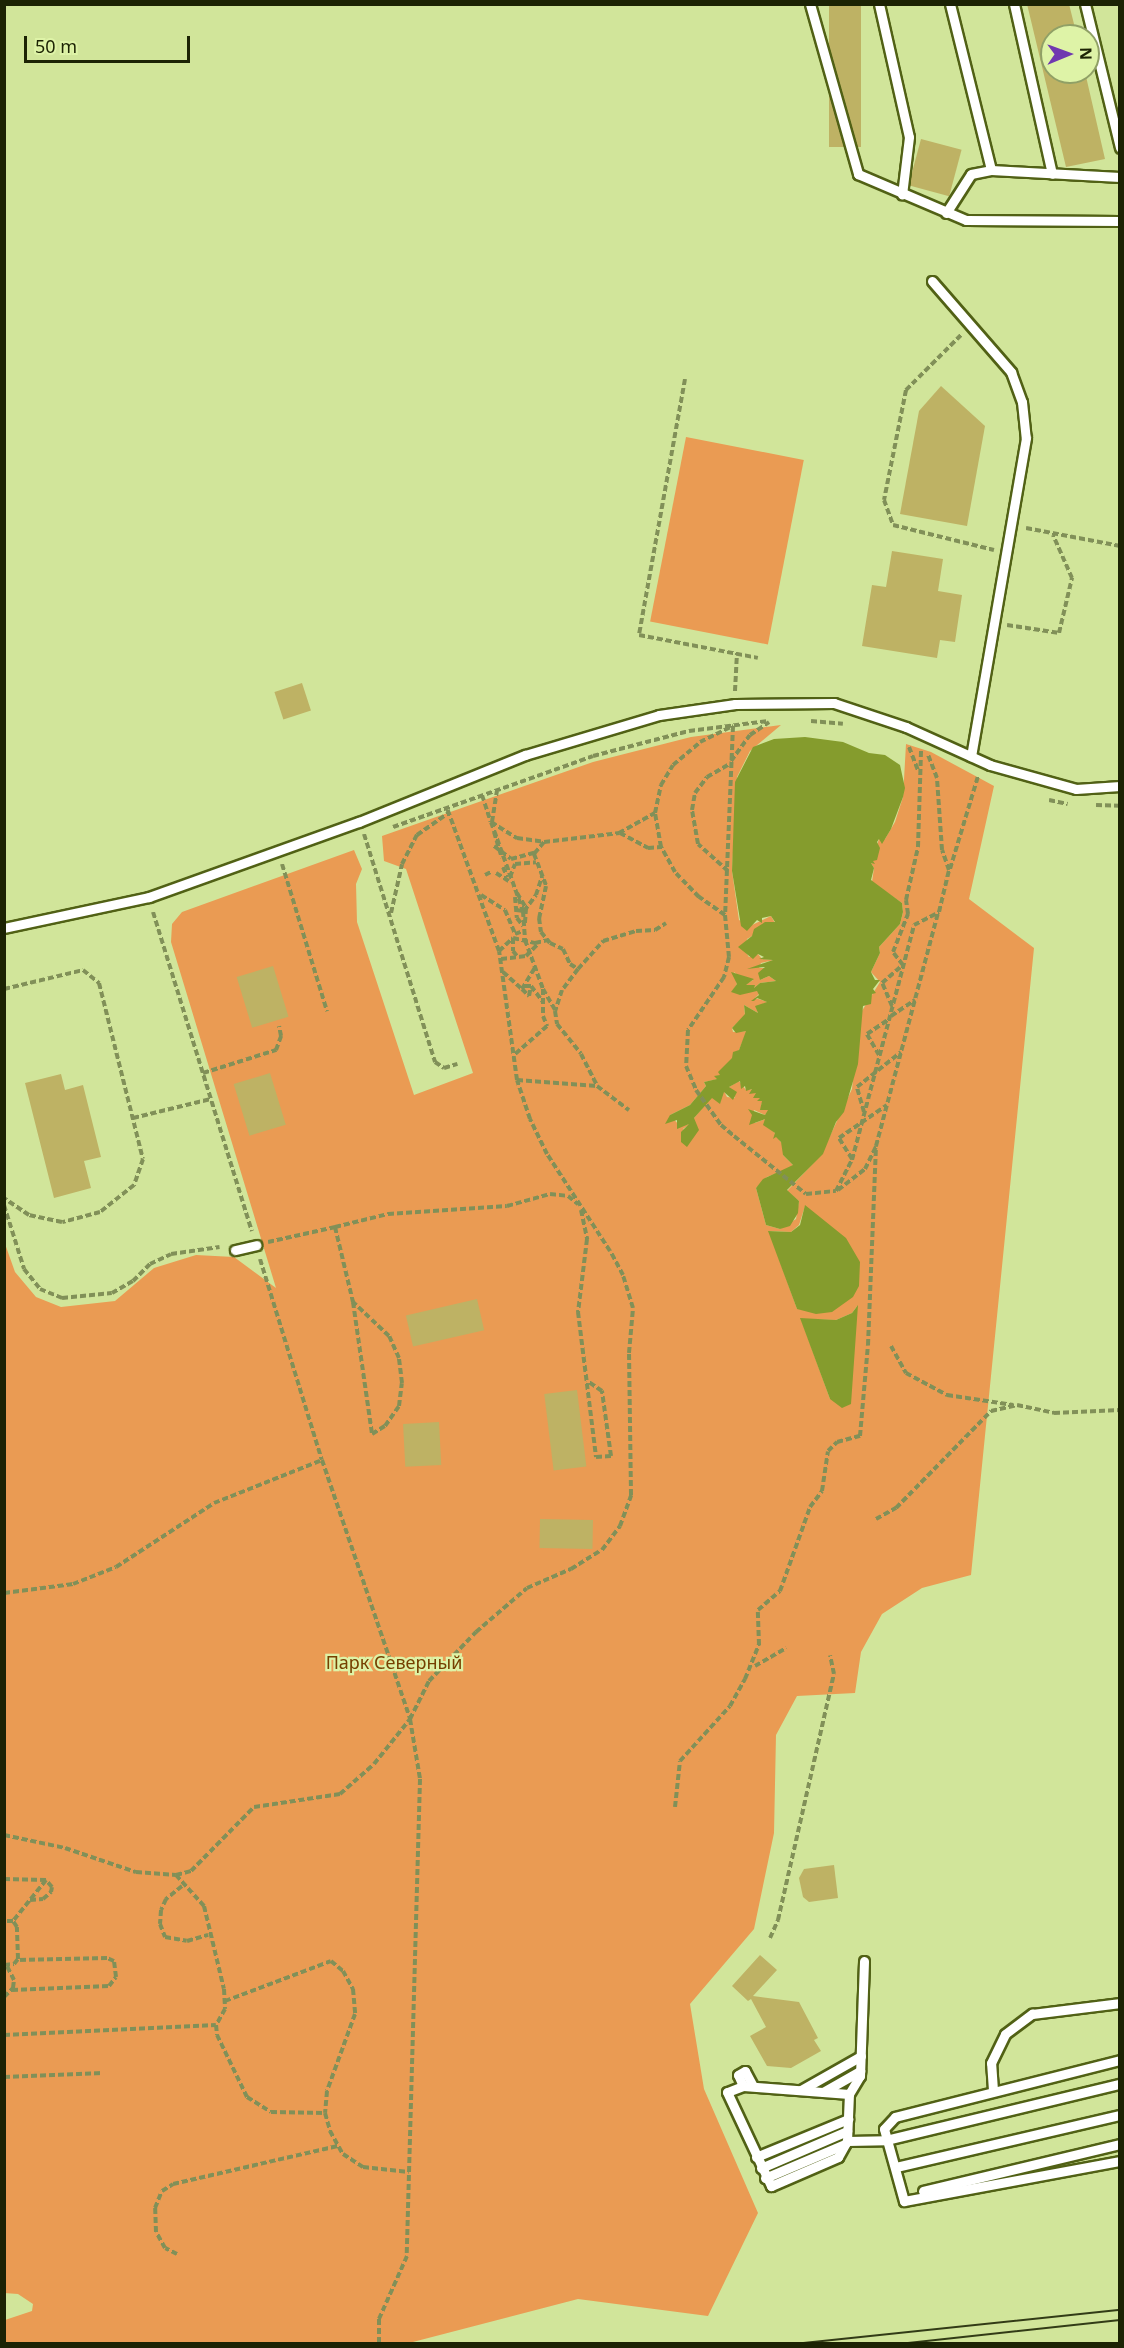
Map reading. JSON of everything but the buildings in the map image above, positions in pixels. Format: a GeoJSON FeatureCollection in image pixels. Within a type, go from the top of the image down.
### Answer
{"type":"FeatureCollection","features":[{"type":"Feature","properties":{"kind":"lane"},"geometry":{"type":"LineString","coordinates":[[810,4],[858,174],[902,195],[966,220],[1119,221]]}},
{"type":"Feature","properties":{"kind":"lane"},"geometry":{"type":"LineString","coordinates":[[879,4],[909,137],[902,195]]}},
{"type":"Feature","properties":{"kind":"lane"},"geometry":{"type":"LineString","coordinates":[[950,4],[991,170]]}},
{"type":"Feature","properties":{"kind":"lane"},"geometry":{"type":"LineString","coordinates":[[1014,4],[1052,174]]}},
{"type":"Feature","properties":{"kind":"lane"},"geometry":{"type":"LineString","coordinates":[[1085,4],[1119,148]]}},
{"type":"Feature","properties":{"kind":"lane"},"geometry":{"type":"LineString","coordinates":[[946,213],[971,174],[991,170],[1119,177]]}},
{"type":"Feature","properties":{"kind":"lane"},"geometry":{"type":"LineString","coordinates":[[932,281],[1011,372],[1022,402],[1026,438],[971,756]]}},
{"type":"Feature","properties":{"kind":"lane"},"geometry":{"type":"LineString","coordinates":[[4,928],[148,897],[359,822],[525,755],[659,715],[735,704],[834,703],[906,727],[971,756],[1076,789],[1119,786]]}},
{"type":"Feature","properties":{"kind":"lane"},"geometry":{"type":"LineString","coordinates":[[236,1250],[256,1245]]}},
{"type":"Feature","properties":{"kind":"lane"},"geometry":{"type":"LineString","coordinates":[[848,2092],[748,2086],[727,2092],[765,2178],[771,2186],[838,2157],[847,2139],[848,2092],[860,2071],[864,1962]]}},
{"type":"Feature","properties":{"kind":"lane"},"geometry":{"type":"LineString","coordinates":[[993,2090],[991,2063],[1005,2034],[1032,2014],[1119,2003]]}},
{"type":"Feature","properties":{"kind":"lane"},"geometry":{"type":"LineString","coordinates":[[801,2090],[861,2056]]}},
{"type":"Feature","properties":{"kind":"lane"},"geometry":{"type":"LineString","coordinates":[[1119,2060],[993,2090],[895,2117],[884,2129],[904,2201],[1119,2161]]}},
{"type":"Feature","properties":{"kind":"lane"},"geometry":{"type":"LineString","coordinates":[[823,2092],[860,2071]]}},
{"type":"Feature","properties":{"kind":"lane"},"geometry":{"type":"LineString","coordinates":[[761,2168],[847,2139],[886,2140],[1119,2084]]}},
{"type":"Feature","properties":{"kind":"lane"},"geometry":{"type":"LineString","coordinates":[[896,2168],[1119,2115]]}},
{"type":"Feature","properties":{"kind":"lane"},"geometry":{"type":"LineString","coordinates":[[756,2157],[848,2119]]}},
{"type":"Feature","properties":{"kind":"lane"},"geometry":{"type":"LineString","coordinates":[[903,2196],[1119,2144]]}},
{"type":"Feature","properties":{"kind":"path"},"geometry":{"type":"LineString","coordinates":[[970,325],[906,390],[884,500],[893,525],[1006,553]]}},
{"type":"Feature","properties":{"kind":"path"},"geometry":{"type":"LineString","coordinates":[[685,379],[639,635],[758,658]]}},
{"type":"Feature","properties":{"kind":"path"},"geometry":{"type":"LineString","coordinates":[[1011,524],[1053,535],[1119,546]]}},
{"type":"Feature","properties":{"kind":"path"},"geometry":{"type":"LineString","coordinates":[[994,623],[1059,633],[1072,578],[1053,535]]}},
{"type":"Feature","properties":{"kind":"path"},"geometry":{"type":"LineString","coordinates":[[735,704],[737,653]]}},
{"type":"Feature","properties":{"kind":"path"},"geometry":{"type":"LineString","coordinates":[[386,830],[448,810],[482,795],[593,756],[689,731],[779,720]]}},
{"type":"Feature","properties":{"kind":"path"},"geometry":{"type":"LineString","coordinates":[[806,720],[854,727]]}},
{"type":"Feature","properties":{"kind":"path"},"geometry":{"type":"LineString","coordinates":[[728,871],[698,844],[692,810],[695,793],[707,777],[731,762],[750,735],[770,721]]}},
{"type":"Feature","properties":{"kind":"path"},"geometry":{"type":"LineString","coordinates":[[733,726],[725,915],[729,957],[724,977],[688,1030],[686,1066],[696,1090],[721,1125],[806,1194],[836,1191],[865,1169],[876,1146],[949,870],[979,775]]}},
{"type":"Feature","properties":{"kind":"path"},"geometry":{"type":"LineString","coordinates":[[725,915],[683,880],[661,847],[655,813],[661,785],[673,765],[700,742],[733,726]]}},
{"type":"Feature","properties":{"kind":"path"},"geometry":{"type":"LineString","coordinates":[[919,773],[911,748],[902,740],[938,754]]}},
{"type":"Feature","properties":{"kind":"path"},"geometry":{"type":"LineString","coordinates":[[903,965],[892,952],[908,914],[906,900],[918,847],[919,773],[922,746]]}},
{"type":"Feature","properties":{"kind":"path"},"geometry":{"type":"LineString","coordinates":[[922,746],[933,761],[937,778],[942,850],[949,870]]}},
{"type":"Feature","properties":{"kind":"path"},"geometry":{"type":"LineString","coordinates":[[970,771],[989,779]]}},
{"type":"Feature","properties":{"kind":"path"},"geometry":{"type":"LineString","coordinates":[[497,790],[492,824],[503,857]]}},
{"type":"Feature","properties":{"kind":"path"},"geometry":{"type":"LineString","coordinates":[[482,795],[509,881]]}},
{"type":"Feature","properties":{"kind":"path"},"geometry":{"type":"LineString","coordinates":[[1041,797],[1074,804]]}},
{"type":"Feature","properties":{"kind":"path"},"geometry":{"type":"LineString","coordinates":[[1085,805],[1119,806]]}},
{"type":"Feature","properties":{"kind":"path"},"geometry":{"type":"LineString","coordinates":[[4,1835],[65,1848],[136,1872],[176,1875],[191,1871],[254,1807],[340,1794],[374,1764],[410,1719],[429,1681],[476,1632],[527,1588],[571,1569],[602,1550],[620,1526],[631,1495],[629,1353],[633,1308],[623,1275],[547,1154],[517,1080],[499,951],[448,810]]}},
{"type":"Feature","properties":{"kind":"path"},"geometry":{"type":"LineString","coordinates":[[391,916],[402,864],[417,835],[448,810]]}},
{"type":"Feature","properties":{"kind":"path"},"geometry":{"type":"LineString","coordinates":[[492,824],[517,838],[544,842],[619,832],[655,813]]}},
{"type":"Feature","properties":{"kind":"path"},"geometry":{"type":"LineString","coordinates":[[359,822],[391,916],[435,1062],[444,1068],[457,1064]]}},
{"type":"Feature","properties":{"kind":"path"},"geometry":{"type":"LineString","coordinates":[[619,832],[648,848],[661,847]]}},
{"type":"Feature","properties":{"kind":"path"},"geometry":{"type":"LineString","coordinates":[[355,841],[375,834]]}},
{"type":"Feature","properties":{"kind":"path"},"geometry":{"type":"LineString","coordinates":[[515,865],[535,853],[544,842]]}},
{"type":"Feature","properties":{"kind":"path"},"geometry":{"type":"LineString","coordinates":[[494,846],[499,850]]}},
{"type":"Feature","properties":{"kind":"path"},"geometry":{"type":"LineString","coordinates":[[279,852],[327,1011]]}},
{"type":"Feature","properties":{"kind":"path"},"geometry":{"type":"LineString","coordinates":[[523,987],[534,964],[541,932],[539,918],[546,886],[536,862],[535,853]]}},
{"type":"Feature","properties":{"kind":"path"},"geometry":{"type":"LineString","coordinates":[[503,857],[536,862]]}},
{"type":"Feature","properties":{"kind":"path"},"geometry":{"type":"LineString","coordinates":[[509,881],[515,865],[514,858]]}},
{"type":"Feature","properties":{"kind":"path"},"geometry":{"type":"LineString","coordinates":[[272,871],[293,863]]}},
{"type":"Feature","properties":{"kind":"path"},"geometry":{"type":"LineString","coordinates":[[503,867],[525,913],[525,940],[543,989],[555,1011],[557,1024],[581,1054],[597,1086],[629,1110]]}},
{"type":"Feature","properties":{"kind":"path"},"geometry":{"type":"LineString","coordinates":[[485,875],[493,872],[509,881]]}},
{"type":"Feature","properties":{"kind":"path"},"geometry":{"type":"LineString","coordinates":[[524,929],[517,918],[521,905],[536,895],[542,873]]}},
{"type":"Feature","properties":{"kind":"path"},"geometry":{"type":"LineString","coordinates":[[481,896],[505,910],[515,934],[524,929]]}},
{"type":"Feature","properties":{"kind":"path"},"geometry":{"type":"LineString","coordinates":[[148,897],[322,1460],[410,1719],[420,1779],[406,2256],[379,2319],[379,2343]]}},
{"type":"Feature","properties":{"kind":"path"},"geometry":{"type":"LineString","coordinates":[[521,905],[525,913]]}},
{"type":"Feature","properties":{"kind":"path"},"geometry":{"type":"LineString","coordinates":[[154,913],[164,910]]}},
{"type":"Feature","properties":{"kind":"path"},"geometry":{"type":"LineString","coordinates":[[836,1191],[852,1160],[914,925],[939,912]]}},
{"type":"Feature","properties":{"kind":"path"},"geometry":{"type":"LineString","coordinates":[[517,918],[525,913]]}},
{"type":"Feature","properties":{"kind":"path"},"geometry":{"type":"LineString","coordinates":[[555,1011],[562,990],[603,941],[636,931],[655,930],[666,923]]}},
{"type":"Feature","properties":{"kind":"path"},"geometry":{"type":"LineString","coordinates":[[509,941],[512,930]]}},
{"type":"Feature","properties":{"kind":"path"},"geometry":{"type":"LineString","coordinates":[[541,932],[548,940],[563,949],[570,964],[578,969]]}},
{"type":"Feature","properties":{"kind":"path"},"geometry":{"type":"LineString","coordinates":[[499,951],[513,938],[538,944]]}},
{"type":"Feature","properties":{"kind":"path"},"geometry":{"type":"LineString","coordinates":[[513,938],[513,951],[517,957]]}},
{"type":"Feature","properties":{"kind":"path"},"geometry":{"type":"LineString","coordinates":[[501,959],[530,954],[538,944],[548,940]]}},
{"type":"Feature","properties":{"kind":"path"},"geometry":{"type":"LineString","coordinates":[[892,1006],[882,982],[903,965]]}},
{"type":"Feature","properties":{"kind":"path"},"geometry":{"type":"LineString","coordinates":[[4,989],[83,970],[99,983],[143,1159],[134,1185],[100,1212],[62,1222],[29,1215],[4,1198]]}},
{"type":"Feature","properties":{"kind":"path"},"geometry":{"type":"LineString","coordinates":[[502,970],[523,987],[529,996],[531,986]]}},
{"type":"Feature","properties":{"kind":"path"},"geometry":{"type":"LineString","coordinates":[[523,987],[531,986]]}},
{"type":"Feature","properties":{"kind":"path"},"geometry":{"type":"LineString","coordinates":[[531,986],[543,1002]]}},
{"type":"Feature","properties":{"kind":"path"},"geometry":{"type":"LineString","coordinates":[[514,1055],[547,1026],[543,989]]}},
{"type":"Feature","properties":{"kind":"path"},"geometry":{"type":"LineString","coordinates":[[879,1056],[867,1034],[915,1000]]}},
{"type":"Feature","properties":{"kind":"path"},"geometry":{"type":"LineString","coordinates":[[203,1073],[276,1050],[281,1036],[279,1026]]}},
{"type":"Feature","properties":{"kind":"path"},"geometry":{"type":"LineString","coordinates":[[864,1113],[857,1087],[876,1069],[902,1052]]}},
{"type":"Feature","properties":{"kind":"path"},"geometry":{"type":"LineString","coordinates":[[517,1080],[597,1086]]}},
{"type":"Feature","properties":{"kind":"path"},"geometry":{"type":"LineString","coordinates":[[133,1118],[211,1099]]}},
{"type":"Feature","properties":{"kind":"path"},"geometry":{"type":"LineString","coordinates":[[852,1160],[839,1138],[887,1106]]}},
{"type":"Feature","properties":{"kind":"path"},"geometry":{"type":"LineString","coordinates":[[675,1807],[680,1761],[730,1706],[745,1679],[759,1645],[758,1611],[780,1590],[810,1507],[822,1491],[828,1451],[837,1442],[860,1436],[868,1345],[876,1146]]}},
{"type":"Feature","properties":{"kind":"path"},"geometry":{"type":"LineString","coordinates":[[256,1245],[388,1214],[507,1206],[550,1194],[568,1196],[580,1206],[587,1239],[578,1312],[596,1457],[611,1455],[602,1391],[587,1381]]}},
{"type":"Feature","properties":{"kind":"path"},"geometry":{"type":"LineString","coordinates":[[4,1205],[24,1269],[40,1289],[62,1298],[112,1293],[133,1281],[150,1264],[171,1254],[194,1249],[236,1250]]}},
{"type":"Feature","properties":{"kind":"path"},"geometry":{"type":"LineString","coordinates":[[335,1227],[353,1302],[372,1434],[385,1426],[399,1406],[402,1383],[399,1358],[389,1336],[353,1302]]}},
{"type":"Feature","properties":{"kind":"path"},"geometry":{"type":"LineString","coordinates":[[891,1347],[906,1373],[947,1395],[1054,1413],[1119,1410]]}},
{"type":"Feature","properties":{"kind":"path"},"geometry":{"type":"LineString","coordinates":[[876,1518],[896,1508],[991,1411],[1017,1405]]}},
{"type":"Feature","properties":{"kind":"path"},"geometry":{"type":"LineString","coordinates":[[4,1593],[73,1584],[116,1567],[214,1503],[322,1460]]}},
{"type":"Feature","properties":{"kind":"path"},"geometry":{"type":"LineString","coordinates":[[755,1666],[786,1648]]}},
{"type":"Feature","properties":{"kind":"path"},"geometry":{"type":"LineString","coordinates":[[770,1938],[778,1920],[834,1674],[830,1655]]}},
{"type":"Feature","properties":{"kind":"path"},"geometry":{"type":"LineString","coordinates":[[176,1875],[182,1886],[204,1906],[208,1935],[225,2001],[225,2009],[216,2025],[232,2074],[247,2097],[271,2112],[325,2113]]}},
{"type":"Feature","properties":{"kind":"path"},"geometry":{"type":"LineString","coordinates":[[4,1880],[46,1880],[52,1887],[51,1892],[43,1899],[30,1900]]}},
{"type":"Feature","properties":{"kind":"path"},"geometry":{"type":"LineString","coordinates":[[28,1880],[37,1891]]}},
{"type":"Feature","properties":{"kind":"path"},"geometry":{"type":"LineString","coordinates":[[13,1921],[46,1880]]}},
{"type":"Feature","properties":{"kind":"path"},"geometry":{"type":"LineString","coordinates":[[177,1894],[182,1886]]}},
{"type":"Feature","properties":{"kind":"path"},"geometry":{"type":"LineString","coordinates":[[190,1893],[177,1894],[166,1899],[161,1910],[160,1924],[165,1937],[187,1941],[201,1935],[208,1935]]}},
{"type":"Feature","properties":{"kind":"path"},"geometry":{"type":"LineString","coordinates":[[4,1921],[13,1921]]}},
{"type":"Feature","properties":{"kind":"path"},"geometry":{"type":"LineString","coordinates":[[13,1921],[17,1927],[16,1960]]}},
{"type":"Feature","properties":{"kind":"path"},"geometry":{"type":"LineString","coordinates":[[201,1935],[206,1925]]}},
{"type":"Feature","properties":{"kind":"path"},"geometry":{"type":"LineString","coordinates":[[4,1997],[12,1990],[108,1986],[116,1977],[114,1961],[107,1958],[16,1960],[5,1965],[13,1972],[12,1990]]}},
{"type":"Feature","properties":{"kind":"path"},"geometry":{"type":"LineString","coordinates":[[225,2001],[331,1961],[342,1971],[353,1989],[355,2014],[327,2091],[325,2113],[343,2154],[363,2167],[409,2172]]}},
{"type":"Feature","properties":{"kind":"path"},"geometry":{"type":"LineString","coordinates":[[4,2035],[216,2025]]}},
{"type":"Feature","properties":{"kind":"path"},"geometry":{"type":"LineString","coordinates":[[4,2077],[103,2073]]}},
{"type":"Feature","properties":{"kind":"path"},"geometry":{"type":"LineString","coordinates":[[177,2254],[165,2248],[156,2232],[155,2208],[162,2191],[173,2184],[338,2146]]}},
{"type":"Feature","properties":{"kind":"green space"},"geometry":{"type":"Polygon","coordinates":[[[686,437],[804,460],[768,644],[650,622],[686,437]]]}},
{"type":"Feature","properties":{"kind":"green space","name":"Парк Северный"},"geometry":{"type":"Polygon","coordinates":[[[781,725],[750,751],[737,777],[732,871],[739,920],[750,926],[771,916],[775,923],[747,939],[745,951],[749,957],[758,954],[762,959],[774,960],[761,963],[759,968],[766,968],[760,980],[769,976],[776,981],[760,983],[754,988],[745,985],[753,980],[742,979],[734,972],[737,984],[732,992],[761,992],[755,998],[768,1002],[756,1007],[758,1013],[744,1005],[745,1015],[732,1028],[733,1032],[747,1031],[739,1050],[718,1079],[704,1082],[706,1086],[690,1105],[670,1115],[679,1125],[690,1124],[683,1129],[692,1139],[694,1118],[712,1097],[721,1102],[718,1098],[724,1091],[727,1097],[735,1098],[729,1087],[739,1081],[746,1090],[754,1089],[763,1101],[761,1105],[769,1110],[765,1115],[754,1110],[752,1120],[755,1123],[765,1119],[785,1148],[783,1155],[794,1166],[767,1177],[756,1188],[766,1225],[780,1229],[796,1219],[799,1201],[787,1191],[821,1155],[852,1089],[860,1014],[880,982],[871,972],[880,953],[879,947],[900,924],[903,912],[902,903],[872,882],[874,868],[871,863],[879,839],[885,839],[895,822],[903,797],[906,744],[931,752],[994,786],[969,899],[1034,948],[971,1575],[922,1588],[882,1614],[861,1652],[855,1693],[797,1696],[776,1735],[774,1833],[754,1929],[690,2004],[704,2089],[758,2213],[708,2316],[578,2299],[409,2343],[5,2343],[5,2320],[32,2311],[33,2304],[18,2294],[4,2293],[4,1241],[15,1272],[36,1297],[61,1307],[115,1301],[154,1268],[196,1255],[234,1257],[276,1288],[171,942],[172,924],[182,912],[354,850],[362,869],[356,884],[357,922],[414,1095],[473,1073],[406,869],[384,861],[382,836],[593,762],[691,737],[781,725]],[[805,1206],[799,1225],[791,1232],[769,1231],[797,1309],[805,1206]],[[857,1306],[852,1313],[836,1320],[801,1319],[830,1399],[857,1306]]]}},
{"type":"Feature","properties":{"kind":"shaded area"},"geometry":{"type":"Polygon","coordinates":[[[805,737],[843,742],[869,753],[885,755],[900,765],[905,788],[903,797],[891,829],[882,844],[879,839],[877,842],[880,848],[877,860],[873,861],[875,864],[871,863],[874,868],[871,880],[902,903],[903,912],[900,924],[879,947],[880,953],[871,972],[875,980],[880,980],[873,989],[876,993],[872,994],[871,1004],[863,1006],[858,1064],[844,1112],[836,1122],[823,1154],[787,1190],[799,1201],[798,1213],[790,1226],[780,1229],[766,1225],[756,1188],[763,1179],[793,1165],[783,1155],[781,1142],[776,1137],[773,1139],[775,1133],[763,1125],[765,1119],[749,1125],[752,1115],[748,1109],[765,1115],[768,1110],[760,1110],[762,1101],[757,1101],[760,1098],[753,1098],[756,1093],[749,1094],[752,1089],[746,1091],[745,1086],[741,1089],[740,1081],[729,1087],[737,1092],[733,1100],[724,1092],[720,1104],[712,1098],[694,1118],[699,1130],[687,1147],[681,1142],[681,1132],[689,1124],[677,1129],[677,1120],[665,1124],[670,1115],[690,1105],[706,1086],[704,1082],[717,1079],[714,1076],[720,1075],[718,1072],[732,1058],[733,1052],[739,1050],[746,1031],[736,1033],[732,1028],[745,1014],[744,1005],[758,1013],[755,1006],[767,1002],[757,998],[751,1001],[759,995],[757,991],[740,995],[731,992],[737,984],[731,972],[754,979],[746,985],[755,985],[754,988],[760,983],[776,981],[769,976],[760,980],[758,973],[765,967],[747,969],[773,960],[759,959],[764,957],[758,954],[753,959],[738,947],[752,936],[754,929],[765,922],[775,922],[771,916],[762,918],[762,923],[757,920],[747,931],[741,926],[732,871],[735,782],[753,747],[774,739],[805,737]]]}},
{"type":"Feature","properties":{"kind":"shaded area"},"geometry":{"type":"Polygon","coordinates":[[[805,1205],[846,1238],[860,1262],[859,1286],[853,1297],[832,1312],[816,1314],[797,1309],[768,1231],[791,1232],[800,1225],[805,1205]]]}},
{"type":"Feature","properties":{"kind":"shaded area"},"geometry":{"type":"Polygon","coordinates":[[[858,1305],[851,1404],[842,1408],[830,1399],[800,1318],[836,1320],[852,1313],[858,1305]]]}},
{"type":"Feature","properties":{"kind":"tram line"},"geometry":{"type":"LineString","coordinates":[[794,2344],[1120,2310]]}},
{"type":"Feature","properties":{"kind":"tram line"},"geometry":{"type":"LineString","coordinates":[[899,2344],[1120,2320]]}}]}
